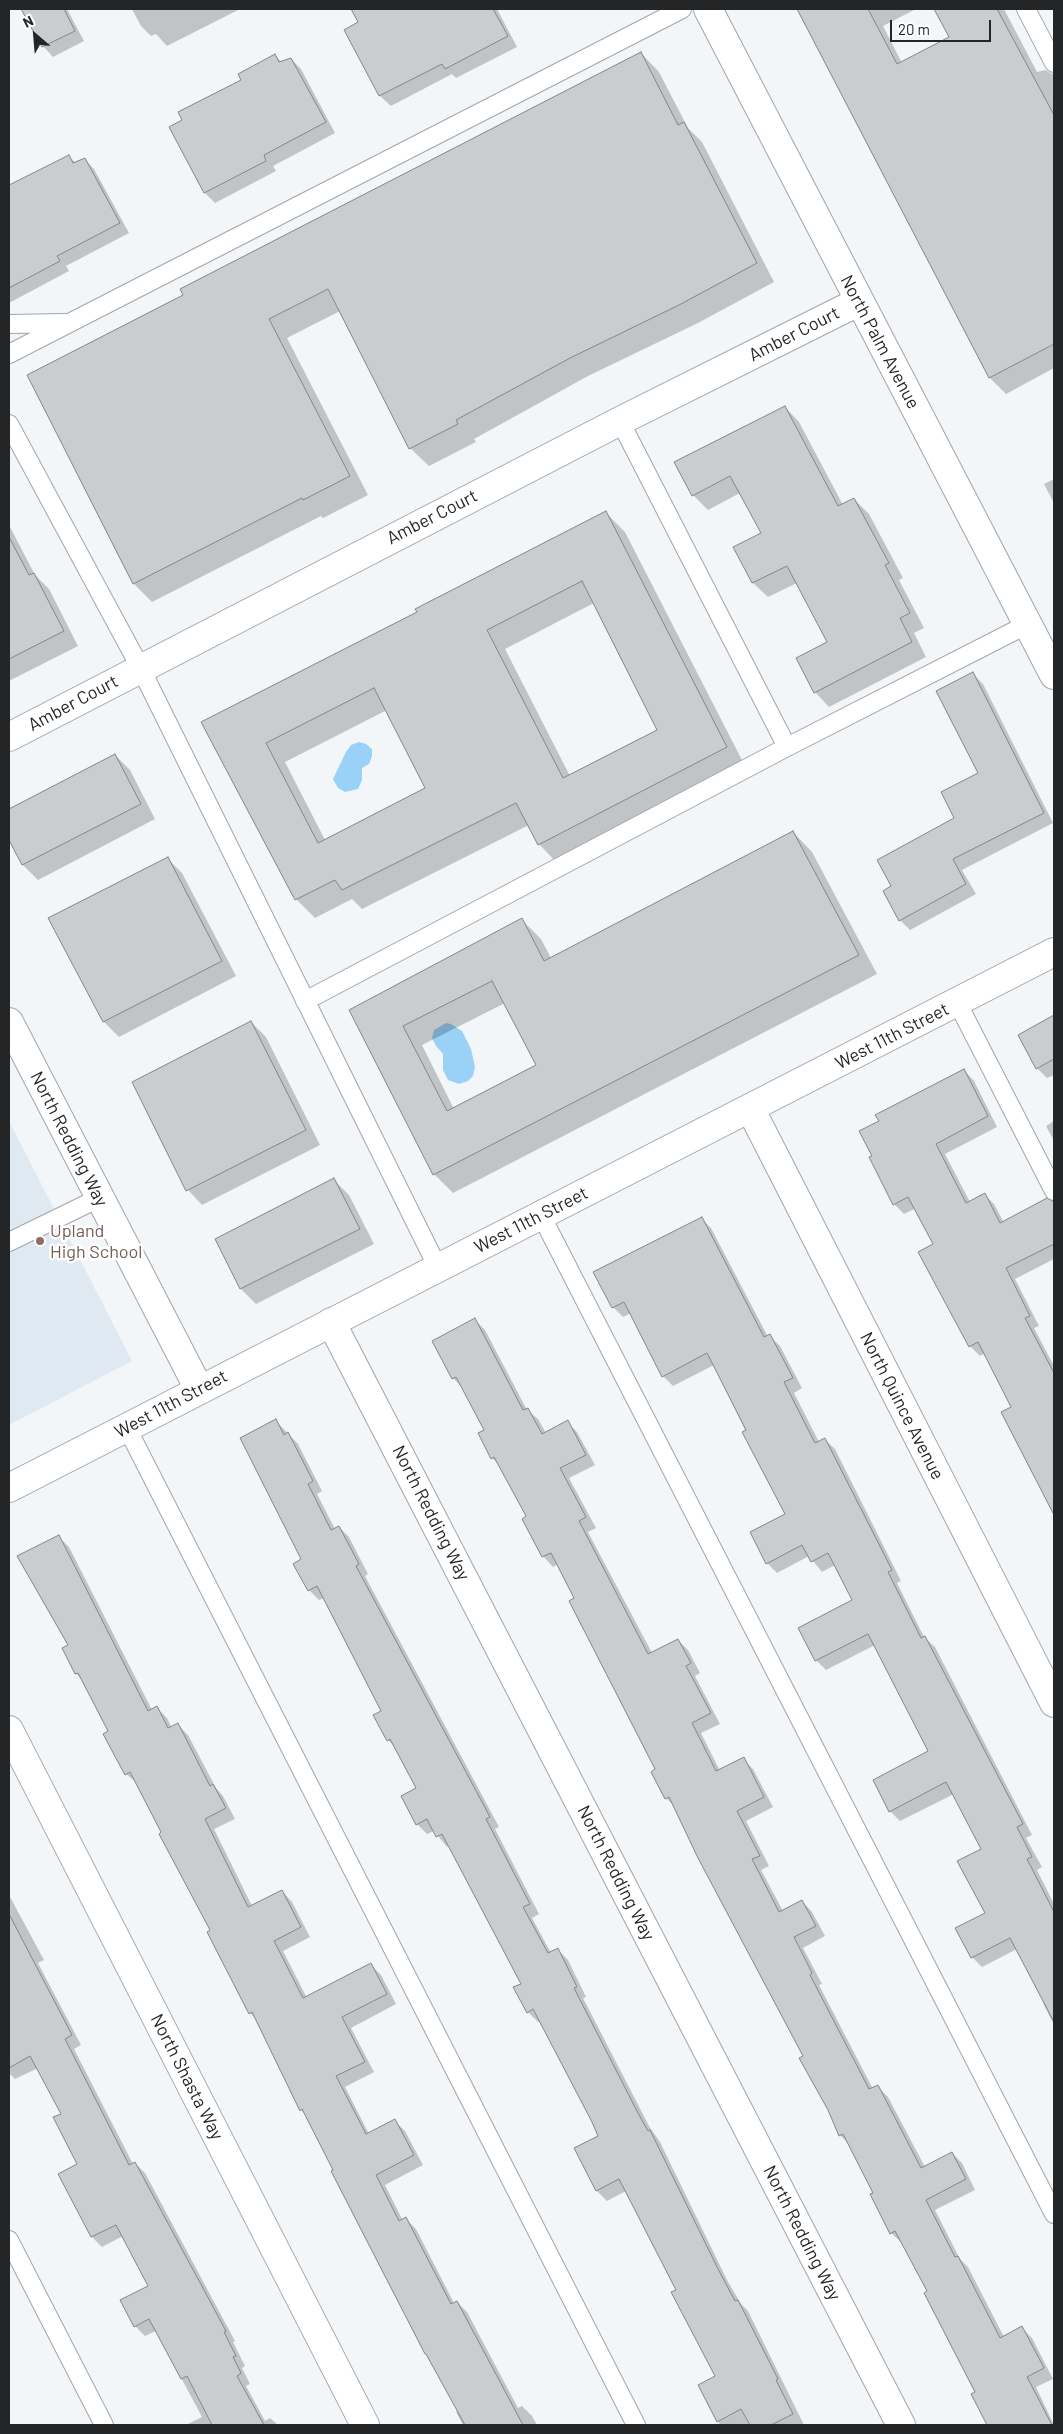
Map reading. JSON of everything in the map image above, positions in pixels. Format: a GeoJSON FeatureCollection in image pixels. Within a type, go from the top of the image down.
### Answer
{"type":"FeatureCollection","features":[{"type":"Feature","properties":{"kind":"street","name":"North Palm Avenue"},"geometry":{"type":"LineString","coordinates":[[708,9],[858,302],[1054,675]]}},
{"type":"Feature","properties":{"kind":"street","name":"Amber Court"},"geometry":{"type":"LineString","coordinates":[[9,737],[620,421],[858,302]]}},
{"type":"Feature","properties":{"kind":"street","name":"West 11th Street"},"geometry":{"type":"LineString","coordinates":[[9,1488],[1054,952]]}},
{"type":"Feature","properties":{"kind":"street","name":"North Redding Way"},"geometry":{"type":"LineString","coordinates":[[9,1022],[199,1389]]}},
{"type":"Feature","properties":{"kind":"street","name":"North Quince Avenue"},"geometry":{"type":"LineString","coordinates":[[750,1108],[1054,1703]]}},
{"type":"Feature","properties":{"kind":"street","name":"North Redding Way"},"geometry":{"type":"LineString","coordinates":[[331,1322],[901,2425]]}},
{"type":"Feature","properties":{"kind":"street","name":"North Shasta Way"},"geometry":{"type":"LineString","coordinates":[[9,1730],[366,2425]]}},
{"type":"Feature","properties":{"kind":"lane"},"geometry":{"type":"LineString","coordinates":[[9,354],[682,9]]}},
{"type":"Feature","properties":{"kind":"lane"},"geometry":{"type":"LineString","coordinates":[[1026,9],[1054,63]]}},
{"type":"Feature","properties":{"kind":"lane"},"geometry":{"type":"LineString","coordinates":[[9,324],[70,323]]}},
{"type":"Feature","properties":{"kind":"lane"},"geometry":{"type":"LineString","coordinates":[[620,421],[787,746]]}},
{"type":"Feature","properties":{"kind":"lane"},"geometry":{"type":"LineString","coordinates":[[9,424],[140,668],[438,1268]]}},
{"type":"Feature","properties":{"kind":"lane"},"geometry":{"type":"LineString","coordinates":[[305,1001],[787,746],[1028,624]]}},
{"type":"Feature","properties":{"kind":"lane"},"geometry":{"type":"LineString","coordinates":[[957,1002],[1054,1191]]}},
{"type":"Feature","properties":{"kind":"lane"},"geometry":{"type":"LineString","coordinates":[[9,1242],[99,1198]]}},
{"type":"Feature","properties":{"kind":"lane"},"geometry":{"type":"LineString","coordinates":[[541,1215],[1054,2214]]}},
{"type":"Feature","properties":{"kind":"lane"},"geometry":{"type":"LineString","coordinates":[[127,1428],[636,2425]]}},
{"type":"Feature","properties":{"kind":"lane"},"geometry":{"type":"LineString","coordinates":[[9,2240],[104,2425]]}},
{"type":"Feature","properties":{"kind":"shaded area","name":"Upland High School"},"geometry":{"type":"Polygon","coordinates":[[[9,1121],[132,1361],[9,1425],[9,1121]]]}},
{"type":"Feature","properties":{"kind":"water"},"geometry":{"type":"Polygon","coordinates":[[[359,742],[366,744],[372,749],[372,756],[369,764],[362,768],[362,780],[358,789],[345,792],[338,788],[333,779],[346,752],[351,745],[359,742]]]}},
{"type":"Feature","properties":{"kind":"water"},"geometry":{"type":"Polygon","coordinates":[[[446,1023],[462,1031],[471,1049],[475,1067],[473,1076],[468,1081],[459,1084],[448,1080],[443,1070],[443,1054],[432,1038],[434,1030],[446,1023]]]}},
{"type":"Feature","properties":{"kind":"building"},"geometry":{"type":"Polygon","coordinates":[[[21,9],[64,9],[75,31],[42,47],[21,9]]]}},
{"type":"Feature","properties":{"kind":"building"},"geometry":{"type":"Polygon","coordinates":[[[351,9],[493,9],[508,36],[445,69],[442,64],[379,96],[344,30],[358,22],[351,9]]]}},
{"type":"Feature","properties":{"kind":"building"},"geometry":{"type":"Polygon","coordinates":[[[797,9],[868,9],[897,64],[949,37],[934,9],[997,9],[1054,115],[1054,344],[989,378],[797,9]]]}},
{"type":"Feature","properties":{"kind":"building"},"geometry":{"type":"Polygon","coordinates":[[[641,52],[678,125],[684,122],[757,263],[679,305],[570,358],[456,420],[458,424],[409,449],[328,289],[269,319],[350,476],[303,500],[302,498],[133,584],[27,375],[183,295],[180,289],[641,52]]]}},
{"type":"Feature","properties":{"kind":"building"},"geometry":{"type":"Polygon","coordinates":[[[275,54],[279,62],[291,58],[326,122],[264,155],[266,161],[204,193],[169,127],[182,120],[178,112],[241,80],[238,74],[275,54]]]}},
{"type":"Feature","properties":{"kind":"building"},"geometry":{"type":"Polygon","coordinates":[[[69,155],[73,163],[85,158],[120,223],[57,256],[60,261],[9,288],[9,185],[69,155]]]}},
{"type":"Feature","properties":{"kind":"building"},"geometry":{"type":"Polygon","coordinates":[[[785,406],[838,506],[854,498],[889,563],[885,565],[910,613],[900,618],[912,642],[814,693],[796,658],[827,642],[787,566],[752,583],[733,547],[761,533],[730,476],[692,496],[674,462],[785,406]]]}},
{"type":"Feature","properties":{"kind":"building"},"geometry":{"type":"Polygon","coordinates":[[[606,511],[727,747],[538,845],[516,803],[342,890],[335,880],[295,900],[201,722],[417,612],[415,609],[606,511]],[[582,581],[487,630],[563,778],[657,730],[582,581]],[[374,688],[266,743],[318,843],[425,788],[374,688]]]}},
{"type":"Feature","properties":{"kind":"building"},"geometry":{"type":"Polygon","coordinates":[[[9,537],[29,575],[34,573],[64,631],[9,659],[9,537]]]}},
{"type":"Feature","properties":{"kind":"building"},"geometry":{"type":"Polygon","coordinates":[[[973,672],[1044,813],[953,859],[966,884],[899,921],[883,891],[891,886],[877,860],[954,818],[941,792],[978,773],[936,691],[973,672]]]}},
{"type":"Feature","properties":{"kind":"building"},"geometry":{"type":"Polygon","coordinates":[[[115,754],[141,804],[22,865],[9,840],[9,809],[115,754]]]}},
{"type":"Feature","properties":{"kind":"building"},"geometry":{"type":"Polygon","coordinates":[[[793,831],[859,955],[433,1175],[349,1010],[522,918],[544,961],[793,831]],[[492,981],[403,1026],[447,1111],[536,1065],[492,981]]]}},
{"type":"Feature","properties":{"kind":"building"},"geometry":{"type":"Polygon","coordinates":[[[168,857],[222,961],[103,1022],[48,918],[168,857]]]}},
{"type":"Feature","properties":{"kind":"building"},"geometry":{"type":"Polygon","coordinates":[[[1054,1015],[1054,1059],[1036,1069],[1018,1035],[1054,1015]]]}},
{"type":"Feature","properties":{"kind":"building"},"geometry":{"type":"Polygon","coordinates":[[[251,1021],[306,1130],[186,1191],[132,1082],[251,1021]]]}},
{"type":"Feature","properties":{"kind":"building"},"geometry":{"type":"Polygon","coordinates":[[[964,1069],[988,1116],[936,1144],[966,1203],[985,1193],[1000,1223],[1047,1198],[1054,1202],[1054,1244],[1006,1268],[1030,1316],[1025,1318],[1054,1373],[1054,1515],[1001,1412],[1011,1407],[978,1342],[969,1347],[918,1252],[933,1244],[908,1197],[893,1205],[869,1157],[872,1156],[859,1131],[879,1121],[875,1115],[964,1069]]]}},
{"type":"Feature","properties":{"kind":"building"},"geometry":{"type":"Polygon","coordinates":[[[334,1178],[360,1229],[240,1289],[215,1239],[334,1178]]]}},
{"type":"Feature","properties":{"kind":"building"},"geometry":{"type":"Polygon","coordinates":[[[702,1217],[764,1337],[770,1334],[793,1378],[784,1382],[815,1443],[825,1438],[892,1570],[888,1572],[921,1638],[925,1636],[1023,1824],[1017,1827],[1032,1857],[1027,1859],[1054,1912],[1054,2022],[1010,1938],[971,1958],[955,1928],[985,1913],[957,1861],[981,1849],[946,1782],[889,1812],[873,1780],[928,1751],[868,1634],[815,1661],[798,1628],[852,1600],[828,1553],[811,1562],[802,1545],[766,1564],[750,1532],[785,1514],[742,1432],[746,1430],[707,1353],[662,1377],[624,1302],[612,1308],[593,1272],[702,1217]]]}},
{"type":"Feature","properties":{"kind":"building"},"geometry":{"type":"Polygon","coordinates":[[[475,1318],[523,1410],[528,1408],[542,1434],[568,1420],[586,1455],[560,1468],[586,1517],[579,1521],[648,1654],[678,1639],[691,1663],[686,1666],[711,1713],[692,1723],[716,1771],[744,1757],[764,1797],[737,1811],[760,1856],[752,1859],[779,1912],[802,1900],[816,1926],[794,1937],[812,1973],[810,1975],[869,2089],[878,2085],[921,2168],[952,2152],[966,2179],[926,2200],[955,2257],[958,2256],[1000,2338],[1022,2326],[1044,2368],[1027,2377],[1052,2425],[987,2425],[971,2394],[975,2392],[924,2293],[927,2291],[895,2231],[890,2234],[870,2194],[873,2193],[843,2134],[839,2136],[828,2110],[799,2058],[803,2056],[698,1858],[669,1797],[665,1799],[651,1772],[655,1769],[569,1601],[574,1598],[551,1553],[542,1557],[522,1519],[526,1516],[494,1457],[491,1459],[478,1433],[484,1430],[456,1377],[452,1379],[432,1341],[475,1318]]]}},
{"type":"Feature","properties":{"kind":"building"},"geometry":{"type":"Polygon","coordinates":[[[276,1419],[284,1435],[288,1432],[313,1481],[308,1484],[331,1530],[339,1526],[359,1564],[356,1566],[490,1817],[486,1819],[530,1904],[523,1907],[548,1953],[558,1948],[577,1987],[574,1988],[639,2115],[648,2131],[650,2130],[718,2269],[735,2301],[738,2300],[778,2379],[776,2380],[793,2414],[771,2425],[750,2425],[741,2409],[717,2422],[698,2385],[715,2376],[671,2292],[676,2290],[619,2179],[596,2191],[574,2148],[598,2136],[592,2122],[533,2009],[527,2013],[513,1987],[521,1984],[442,1834],[436,1837],[427,1819],[416,1825],[401,1796],[416,1788],[390,1739],[387,1741],[373,1715],[381,1711],[317,1586],[308,1591],[293,1564],[301,1559],[240,1438],[276,1419]]]}},
{"type":"Feature","properties":{"kind":"building"},"geometry":{"type":"Polygon","coordinates":[[[59,1535],[148,1711],[157,1706],[168,1728],[178,1723],[210,1786],[213,1784],[226,1808],[205,1819],[248,1907],[282,1890],[301,1927],[274,1941],[303,1998],[371,1963],[387,1994],[342,2017],[365,2062],[336,2076],[366,2134],[395,2119],[414,2155],[376,2175],[399,2221],[406,2217],[451,2304],[457,2301],[523,2425],[465,2425],[425,2354],[331,2171],[333,2170],[302,2109],[300,2111],[252,2012],[249,2014],[207,1932],[210,1930],[159,1834],[161,1832],[130,1772],[125,1775],[103,1734],[108,1731],[78,1673],[75,1674],[62,1648],[68,1645],[17,1556],[59,1535]]]}},
{"type":"Feature","properties":{"kind":"building"},"geometry":{"type":"Polygon","coordinates":[[[9,1914],[72,2035],[65,2039],[129,2165],[135,2162],[226,2331],[224,2332],[236,2356],[233,2357],[241,2373],[237,2376],[264,2425],[212,2425],[187,2376],[181,2379],[149,2319],[134,2327],[120,2300],[148,2286],[116,2225],[91,2237],[58,2174],[77,2164],[53,2117],[61,2114],[30,2056],[9,2068],[9,1914]]]}},
{"type":"Feature","properties":{"kind":"place","name":"Upland High School"},"geometry":{"type":"Point","coordinates":[40,1241]}}]}
